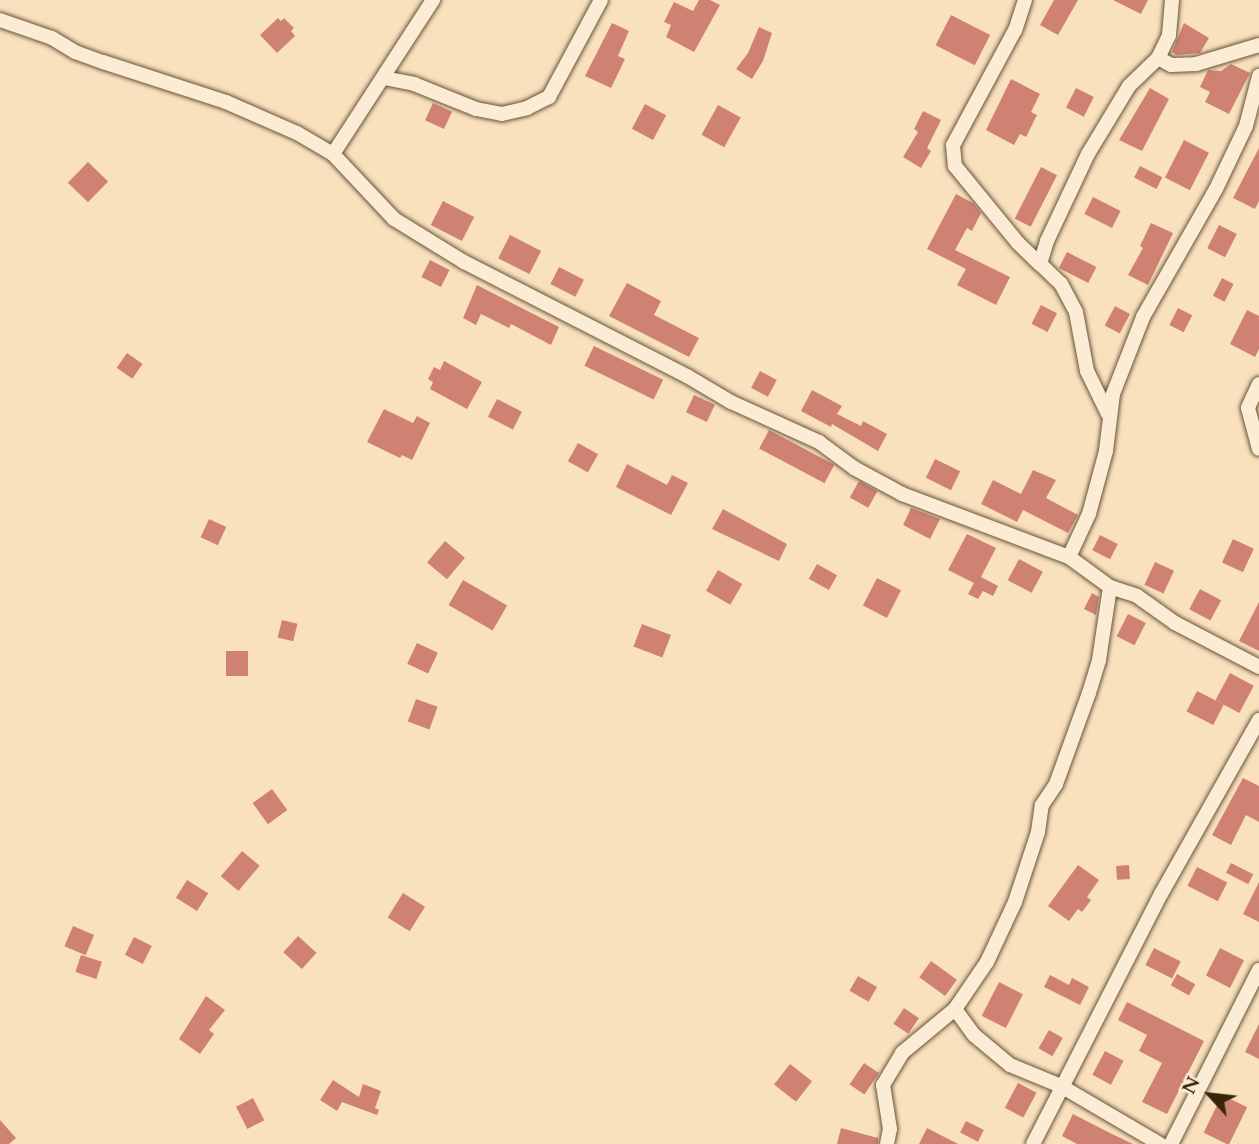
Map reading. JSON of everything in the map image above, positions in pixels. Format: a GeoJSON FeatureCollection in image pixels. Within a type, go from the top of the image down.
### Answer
{"type":"FeatureCollection","features":[{"type":"Feature","properties":{"kind":"street"},"geometry":{"type":"LineString","coordinates":[[333,154],[433,0]]}},
{"type":"Feature","properties":{"kind":"street"},"geometry":{"type":"LineString","coordinates":[[384,78],[414,84],[489,112],[502,114],[527,108],[549,97],[601,0]]}},
{"type":"Feature","properties":{"kind":"street"},"geometry":{"type":"LineString","coordinates":[[1025,0],[1015,30],[953,145],[955,166],[1018,243],[1061,285],[1076,312],[1087,371],[1108,414]]}},
{"type":"Feature","properties":{"kind":"street"},"geometry":{"type":"LineString","coordinates":[[1040,264],[1047,241],[1088,154],[1129,86],[1158,58],[1170,35],[1172,0]]}},
{"type":"Feature","properties":{"kind":"street"},"geometry":{"type":"LineString","coordinates":[[0,20],[52,38],[103,62],[226,102],[288,128],[333,154],[394,219],[464,262],[687,376],[731,402],[819,442],[854,468],[902,494],[1069,557],[1110,587],[1137,596],[1175,623],[1259,667]]}},
{"type":"Feature","properties":{"kind":"street"},"geometry":{"type":"LineString","coordinates":[[1158,58],[1171,65],[1196,64],[1259,46]]}},
{"type":"Feature","properties":{"kind":"street"},"geometry":{"type":"LineString","coordinates":[[1069,557],[1092,502],[1106,451],[1108,414],[1143,317],[1216,189],[1246,126],[1259,76]]}},
{"type":"Feature","properties":{"kind":"street"},"geometry":{"type":"LineString","coordinates":[[1259,384],[1248,408],[1259,449]]}},
{"type":"Feature","properties":{"kind":"street"},"geometry":{"type":"LineString","coordinates":[[887,1144],[890,1129],[883,1085],[902,1053],[955,1009],[987,962],[1029,866],[1042,805],[1056,784],[1089,694],[1101,647],[1110,587]]}},
{"type":"Feature","properties":{"kind":"street"},"geometry":{"type":"LineString","coordinates":[[1033,1144],[1161,894],[1259,720]]}},
{"type":"Feature","properties":{"kind":"street"},"geometry":{"type":"LineString","coordinates":[[1171,1144],[1259,970]]}},
{"type":"Feature","properties":{"kind":"street"},"geometry":{"type":"LineString","coordinates":[[955,1009],[974,1035],[1010,1065],[1061,1086],[1160,1144]]}},
{"type":"Feature","properties":{"kind":"building"},"geometry":{"type":"Polygon","coordinates":[[[699,0],[710,0],[720,5],[694,52],[666,37],[671,25],[664,22],[674,2],[693,11],[699,0]]]}},
{"type":"Feature","properties":{"kind":"building"},"geometry":{"type":"Polygon","coordinates":[[[1054,0],[1078,0],[1058,35],[1040,25],[1054,0]]]}},
{"type":"Feature","properties":{"kind":"building"},"geometry":{"type":"Polygon","coordinates":[[[1113,0],[1148,0],[1141,14],[1113,0]]]}},
{"type":"Feature","properties":{"kind":"building"},"geometry":{"type":"Polygon","coordinates":[[[951,15],[990,35],[975,65],[936,45],[951,15]]]}},
{"type":"Feature","properties":{"kind":"building"},"geometry":{"type":"Polygon","coordinates":[[[278,18],[281,21],[284,18],[294,28],[291,31],[295,36],[277,53],[260,35],[278,18]]]}},
{"type":"Feature","properties":{"kind":"building"},"geometry":{"type":"Polygon","coordinates":[[[612,23],[629,31],[618,56],[625,59],[611,88],[585,76],[612,23]]]}},
{"type":"Feature","properties":{"kind":"building"},"geometry":{"type":"Polygon","coordinates":[[[1184,23],[1209,38],[1200,53],[1177,55],[1172,52],[1184,23]]]}},
{"type":"Feature","properties":{"kind":"building"},"geometry":{"type":"Polygon","coordinates":[[[759,27],[772,33],[763,61],[752,79],[736,69],[748,53],[759,27]]]}},
{"type":"Feature","properties":{"kind":"building"},"geometry":{"type":"Polygon","coordinates":[[[1231,64],[1250,73],[1229,114],[1205,102],[1210,92],[1200,87],[1208,70],[1221,71],[1231,64]]]}},
{"type":"Feature","properties":{"kind":"building"},"geometry":{"type":"Polygon","coordinates":[[[1011,79],[1040,94],[1031,112],[1037,115],[1026,137],[1020,134],[1014,145],[986,130],[1011,79]]]}},
{"type":"Feature","properties":{"kind":"building"},"geometry":{"type":"Polygon","coordinates":[[[1076,88],[1094,97],[1084,117],[1066,108],[1076,88]]]}},
{"type":"Feature","properties":{"kind":"building"},"geometry":{"type":"Polygon","coordinates":[[[1150,88],[1169,99],[1142,151],[1119,140],[1150,88]]]}},
{"type":"Feature","properties":{"kind":"building"},"geometry":{"type":"Polygon","coordinates":[[[433,103],[452,112],[444,129],[425,120],[433,103]]]}},
{"type":"Feature","properties":{"kind":"building"},"geometry":{"type":"Polygon","coordinates":[[[645,104],[666,115],[653,140],[632,129],[645,104]]]}},
{"type":"Feature","properties":{"kind":"building"},"geometry":{"type":"Polygon","coordinates":[[[718,105],[741,118],[724,147],[702,135],[718,105]]]}},
{"type":"Feature","properties":{"kind":"building"},"geometry":{"type":"Polygon","coordinates":[[[923,111],[941,120],[927,148],[931,151],[921,168],[903,157],[918,132],[914,129],[923,111]]]}},
{"type":"Feature","properties":{"kind":"building"},"geometry":{"type":"Polygon","coordinates":[[[1184,140],[1209,153],[1190,190],[1165,177],[1184,140]]]}},
{"type":"Feature","properties":{"kind":"building"},"geometry":{"type":"Polygon","coordinates":[[[1259,148],[1259,201],[1255,209],[1233,198],[1259,148]]]}},
{"type":"Feature","properties":{"kind":"building"},"geometry":{"type":"Polygon","coordinates":[[[88,162],[108,181],[88,202],[68,183],[88,162]]]}},
{"type":"Feature","properties":{"kind":"building"},"geometry":{"type":"Polygon","coordinates":[[[1140,166],[1162,177],[1156,189],[1134,178],[1140,166]]]}},
{"type":"Feature","properties":{"kind":"building"},"geometry":{"type":"Polygon","coordinates":[[[1041,167],[1057,175],[1031,227],[1015,219],[1041,167]]]}},
{"type":"Feature","properties":{"kind":"building"},"geometry":{"type":"Polygon","coordinates":[[[956,194],[973,203],[981,213],[972,231],[967,228],[955,250],[1010,277],[996,305],[957,285],[966,269],[927,249],[956,194]]]}},
{"type":"Feature","properties":{"kind":"building"},"geometry":{"type":"Polygon","coordinates":[[[1093,197],[1121,211],[1112,228],[1084,214],[1093,197]]]}},
{"type":"Feature","properties":{"kind":"building"},"geometry":{"type":"Polygon","coordinates":[[[443,201],[474,217],[462,241],[431,225],[443,201]]]}},
{"type":"Feature","properties":{"kind":"building"},"geometry":{"type":"Polygon","coordinates":[[[1151,223],[1173,233],[1148,285],[1128,275],[1143,248],[1140,246],[1151,223]]]}},
{"type":"Feature","properties":{"kind":"building"},"geometry":{"type":"Polygon","coordinates":[[[1219,225],[1237,234],[1225,257],[1207,248],[1219,225]]]}},
{"type":"Feature","properties":{"kind":"building"},"geometry":{"type":"Polygon","coordinates":[[[510,235],[541,251],[529,274],[498,258],[510,235]]]}},
{"type":"Feature","properties":{"kind":"building"},"geometry":{"type":"Polygon","coordinates":[[[1067,252],[1096,267],[1088,283],[1059,268],[1067,252]]]}},
{"type":"Feature","properties":{"kind":"building"},"geometry":{"type":"Polygon","coordinates":[[[430,260],[450,270],[441,287],[421,277],[430,260]]]}},
{"type":"Feature","properties":{"kind":"building"},"geometry":{"type":"Polygon","coordinates":[[[559,267],[584,280],[575,297],[550,284],[559,267]]]}},
{"type":"Feature","properties":{"kind":"building"},"geometry":{"type":"Polygon","coordinates":[[[1222,278],[1234,284],[1225,302],[1213,296],[1222,278]]]}},
{"type":"Feature","properties":{"kind":"building"},"geometry":{"type":"Polygon","coordinates":[[[627,283],[661,301],[654,315],[699,338],[689,357],[609,316],[627,283]]]}},
{"type":"Feature","properties":{"kind":"building"},"geometry":{"type":"Polygon","coordinates":[[[477,285],[559,327],[551,345],[511,324],[509,328],[481,314],[476,325],[463,318],[477,285]]]}},
{"type":"Feature","properties":{"kind":"building"},"geometry":{"type":"Polygon","coordinates":[[[1041,305],[1057,313],[1048,332],[1031,324],[1041,305]]]}},
{"type":"Feature","properties":{"kind":"building"},"geometry":{"type":"Polygon","coordinates":[[[1115,306],[1130,314],[1120,333],[1105,325],[1115,306]]]}},
{"type":"Feature","properties":{"kind":"building"},"geometry":{"type":"Polygon","coordinates":[[[1178,308],[1192,315],[1184,332],[1169,325],[1178,308]]]}},
{"type":"Feature","properties":{"kind":"building"},"geometry":{"type":"Polygon","coordinates":[[[1247,310],[1259,316],[1259,349],[1255,357],[1230,344],[1247,310]]]}},
{"type":"Feature","properties":{"kind":"building"},"geometry":{"type":"Polygon","coordinates":[[[594,346],[663,380],[654,400],[584,366],[594,346]]]}},
{"type":"Feature","properties":{"kind":"building"},"geometry":{"type":"Polygon","coordinates":[[[127,353],[143,364],[132,379],[117,368],[127,353]]]}},
{"type":"Feature","properties":{"kind":"building"},"geometry":{"type":"Polygon","coordinates":[[[444,361],[482,382],[467,409],[430,389],[433,382],[428,379],[434,367],[440,370],[444,361]]]}},
{"type":"Feature","properties":{"kind":"building"},"geometry":{"type":"Polygon","coordinates":[[[760,371],[777,380],[768,397],[751,388],[760,371]]]}},
{"type":"Feature","properties":{"kind":"building"},"geometry":{"type":"Polygon","coordinates":[[[812,390],[842,406],[837,414],[861,426],[863,421],[887,434],[878,451],[832,424],[831,427],[801,411],[812,390]]]}},
{"type":"Feature","properties":{"kind":"building"},"geometry":{"type":"Polygon","coordinates":[[[694,395],[715,405],[707,422],[686,412],[694,395]]]}},
{"type":"Feature","properties":{"kind":"building"},"geometry":{"type":"Polygon","coordinates":[[[497,399],[522,412],[513,430],[488,417],[497,399]]]}},
{"type":"Feature","properties":{"kind":"building"},"geometry":{"type":"Polygon","coordinates":[[[384,409],[413,423],[417,416],[430,423],[412,460],[402,455],[400,458],[367,442],[384,409]]]}},
{"type":"Feature","properties":{"kind":"building"},"geometry":{"type":"Polygon","coordinates":[[[769,430],[834,465],[824,483],[759,449],[769,430]]]}},
{"type":"Feature","properties":{"kind":"building"},"geometry":{"type":"Polygon","coordinates":[[[578,443],[598,454],[588,473],[568,461],[578,443]]]}},
{"type":"Feature","properties":{"kind":"building"},"geometry":{"type":"Polygon","coordinates":[[[935,459],[960,471],[951,490],[926,478],[935,459]]]}},
{"type":"Feature","properties":{"kind":"building"},"geometry":{"type":"Polygon","coordinates":[[[627,464],[667,485],[672,475],[688,483],[671,515],[616,487],[627,464]]]}},
{"type":"Feature","properties":{"kind":"building"},"geometry":{"type":"Polygon","coordinates":[[[1033,470],[1056,480],[1046,498],[1078,515],[1068,533],[1023,510],[1017,522],[981,504],[993,480],[1021,494],[1033,470]]]}},
{"type":"Feature","properties":{"kind":"building"},"geometry":{"type":"Polygon","coordinates":[[[859,481],[877,491],[868,508],[850,498],[859,481]]]}},
{"type":"Feature","properties":{"kind":"building"},"geometry":{"type":"Polygon","coordinates":[[[911,508],[940,519],[930,539],[903,525],[911,508]]]}},
{"type":"Feature","properties":{"kind":"building"},"geometry":{"type":"Polygon","coordinates":[[[723,509],[787,544],[779,561],[712,529],[723,509]]]}},
{"type":"Feature","properties":{"kind":"building"},"geometry":{"type":"Polygon","coordinates":[[[209,519],[226,527],[218,545],[201,537],[209,519]]]}},
{"type":"Feature","properties":{"kind":"building"},"geometry":{"type":"Polygon","coordinates":[[[967,534],[996,548],[981,577],[998,586],[993,596],[983,591],[978,599],[968,594],[974,583],[948,570],[967,534]]]}},
{"type":"Feature","properties":{"kind":"building"},"geometry":{"type":"Polygon","coordinates":[[[1100,535],[1118,544],[1110,559],[1092,550],[1100,535]]]}},
{"type":"Feature","properties":{"kind":"building"},"geometry":{"type":"Polygon","coordinates":[[[1233,539],[1254,549],[1243,572],[1222,563],[1233,539]]]}},
{"type":"Feature","properties":{"kind":"building"},"geometry":{"type":"Polygon","coordinates":[[[445,541],[465,558],[447,579],[427,562],[445,541]]]}},
{"type":"Feature","properties":{"kind":"building"},"geometry":{"type":"Polygon","coordinates":[[[1019,559],[1043,572],[1032,593],[1008,580],[1019,559]]]}},
{"type":"Feature","properties":{"kind":"building"},"geometry":{"type":"Polygon","coordinates":[[[1155,562],[1174,571],[1163,594],[1144,585],[1155,562]]]}},
{"type":"Feature","properties":{"kind":"building"},"geometry":{"type":"Polygon","coordinates":[[[817,564],[837,575],[829,590],[809,579],[817,564]]]}},
{"type":"Feature","properties":{"kind":"building"},"geometry":{"type":"Polygon","coordinates":[[[718,570],[742,584],[730,605],[706,591],[718,570]]]}},
{"type":"Feature","properties":{"kind":"building"},"geometry":{"type":"Polygon","coordinates":[[[877,578],[901,590],[887,618],[863,606],[877,578]]]}},
{"type":"Feature","properties":{"kind":"building"},"geometry":{"type":"Polygon","coordinates":[[[463,580],[507,605],[493,631],[448,605],[463,580]]]}},
{"type":"Feature","properties":{"kind":"building"},"geometry":{"type":"Polygon","coordinates":[[[1200,589],[1221,600],[1210,621],[1189,609],[1200,589]]]}},
{"type":"Feature","properties":{"kind":"building"},"geometry":{"type":"Polygon","coordinates":[[[1092,593],[1099,597],[1096,615],[1084,609],[1092,593]]]}},
{"type":"Feature","properties":{"kind":"building"},"geometry":{"type":"Polygon","coordinates":[[[1259,602],[1259,651],[1239,641],[1259,602]]]}},
{"type":"Feature","properties":{"kind":"building"},"geometry":{"type":"Polygon","coordinates":[[[1128,614],[1146,623],[1134,645],[1117,636],[1128,614]]]}},
{"type":"Feature","properties":{"kind":"building"},"geometry":{"type":"Polygon","coordinates":[[[282,620],[298,624],[293,641],[278,637],[282,620]]]}},
{"type":"Feature","properties":{"kind":"building"},"geometry":{"type":"Polygon","coordinates":[[[642,624],[671,635],[662,658],[633,646],[642,624]]]}},
{"type":"Feature","properties":{"kind":"building"},"geometry":{"type":"Polygon","coordinates":[[[417,643],[438,653],[428,674],[407,664],[417,643]]]}},
{"type":"Feature","properties":{"kind":"building"},"geometry":{"type":"Polygon","coordinates":[[[226,651],[248,651],[248,676],[226,676],[226,651]]]}},
{"type":"Feature","properties":{"kind":"building"},"geometry":{"type":"Polygon","coordinates":[[[1230,673],[1254,686],[1239,713],[1215,700],[1230,673]]]}},
{"type":"Feature","properties":{"kind":"building"},"geometry":{"type":"Polygon","coordinates":[[[1197,691],[1224,705],[1213,725],[1187,711],[1197,691]]]}},
{"type":"Feature","properties":{"kind":"building"},"geometry":{"type":"Polygon","coordinates":[[[416,699],[438,707],[429,729],[408,722],[416,699]]]}},
{"type":"Feature","properties":{"kind":"building"},"geometry":{"type":"Polygon","coordinates":[[[1243,778],[1259,786],[1259,822],[1246,815],[1231,845],[1212,835],[1243,778]]]}},
{"type":"Feature","properties":{"kind":"building"},"geometry":{"type":"Polygon","coordinates":[[[272,789],[287,810],[268,824],[253,803],[272,789]]]}},
{"type":"Feature","properties":{"kind":"building"},"geometry":{"type":"Polygon","coordinates":[[[242,851],[260,866],[238,891],[221,876],[242,851]]]}},
{"type":"Feature","properties":{"kind":"building"},"geometry":{"type":"Polygon","coordinates":[[[1231,863],[1253,874],[1248,884],[1226,873],[1231,863]]]}},
{"type":"Feature","properties":{"kind":"building"},"geometry":{"type":"Polygon","coordinates":[[[1078,865],[1099,880],[1087,897],[1091,900],[1082,912],[1078,909],[1069,921],[1048,906],[1078,865]]]}},
{"type":"Feature","properties":{"kind":"building"},"geometry":{"type":"Polygon","coordinates":[[[1129,865],[1130,879],[1117,880],[1116,866],[1129,865]]]}},
{"type":"Feature","properties":{"kind":"building"},"geometry":{"type":"Polygon","coordinates":[[[1197,867],[1227,882],[1218,901],[1187,886],[1197,867]]]}},
{"type":"Feature","properties":{"kind":"building"},"geometry":{"type":"Polygon","coordinates":[[[187,880],[208,893],[197,911],[176,898],[187,880]]]}},
{"type":"Feature","properties":{"kind":"building"},"geometry":{"type":"Polygon","coordinates":[[[1259,882],[1259,922],[1243,914],[1259,882]]]}},
{"type":"Feature","properties":{"kind":"building"},"geometry":{"type":"Polygon","coordinates":[[[403,893],[425,907],[410,931],[388,918],[403,893]]]}},
{"type":"Feature","properties":{"kind":"building"},"geometry":{"type":"Polygon","coordinates":[[[73,926],[94,935],[86,955],[64,946],[73,926]]]}},
{"type":"Feature","properties":{"kind":"building"},"geometry":{"type":"Polygon","coordinates":[[[298,936],[317,953],[302,969],[283,952],[298,936]]]}},
{"type":"Feature","properties":{"kind":"building"},"geometry":{"type":"Polygon","coordinates":[[[134,937],[152,946],[143,964],[125,955],[134,937]]]}},
{"type":"Feature","properties":{"kind":"building"},"geometry":{"type":"Polygon","coordinates":[[[1154,948],[1181,962],[1172,979],[1145,965],[1154,948]]]}},
{"type":"Feature","properties":{"kind":"building"},"geometry":{"type":"Polygon","coordinates":[[[1220,948],[1244,960],[1230,988],[1206,976],[1220,948]]]}},
{"type":"Feature","properties":{"kind":"building"},"geometry":{"type":"Polygon","coordinates":[[[81,955],[102,962],[96,979],[75,972],[81,955]]]}},
{"type":"Feature","properties":{"kind":"building"},"geometry":{"type":"Polygon","coordinates":[[[931,961],[957,980],[945,996],[919,977],[931,961]]]}},
{"type":"Feature","properties":{"kind":"building"},"geometry":{"type":"Polygon","coordinates":[[[1177,974],[1195,984],[1189,996],[1171,985],[1177,974]]]}},
{"type":"Feature","properties":{"kind":"building"},"geometry":{"type":"Polygon","coordinates":[[[1050,975],[1069,985],[1072,978],[1089,987],[1080,1005],[1044,987],[1050,975]]]}},
{"type":"Feature","properties":{"kind":"building"},"geometry":{"type":"Polygon","coordinates":[[[858,976],[877,987],[869,1002],[850,991],[858,976]]]}},
{"type":"Feature","properties":{"kind":"building"},"geometry":{"type":"Polygon","coordinates":[[[999,982],[1023,994],[1006,1028],[982,1016],[999,982]]]}},
{"type":"Feature","properties":{"kind":"building"},"geometry":{"type":"Polygon","coordinates":[[[206,996],[225,1010],[209,1030],[214,1034],[200,1054],[179,1039],[206,996]]]}},
{"type":"Feature","properties":{"kind":"building"},"geometry":{"type":"Polygon","coordinates":[[[1127,1002],[1204,1041],[1167,1114],[1142,1102],[1162,1063],[1139,1051],[1147,1035],[1118,1020],[1127,1002]]]}},
{"type":"Feature","properties":{"kind":"building"},"geometry":{"type":"Polygon","coordinates":[[[904,1008],[919,1018],[908,1034],[893,1024],[904,1008]]]}},
{"type":"Feature","properties":{"kind":"building"},"geometry":{"type":"Polygon","coordinates":[[[1259,1024],[1259,1059],[1245,1052],[1259,1024]]]}},
{"type":"Feature","properties":{"kind":"building"},"geometry":{"type":"Polygon","coordinates":[[[1049,1030],[1063,1038],[1052,1056],[1038,1048],[1049,1030]]]}},
{"type":"Feature","properties":{"kind":"building"},"geometry":{"type":"Polygon","coordinates":[[[1105,1051],[1124,1061],[1111,1085],[1092,1075],[1105,1051]]]}},
{"type":"Feature","properties":{"kind":"building"},"geometry":{"type":"Polygon","coordinates":[[[864,1063],[879,1073],[864,1095],[849,1085],[864,1063]]]}},
{"type":"Feature","properties":{"kind":"building"},"geometry":{"type":"Polygon","coordinates":[[[790,1064],[812,1081],[796,1102],[774,1084],[790,1064]]]}},
{"type":"Feature","properties":{"kind":"building"},"geometry":{"type":"Polygon","coordinates":[[[333,1080],[359,1097],[363,1084],[381,1091],[375,1108],[379,1110],[377,1115],[342,1102],[337,1111],[320,1100],[333,1080]]]}},
{"type":"Feature","properties":{"kind":"building"},"geometry":{"type":"Polygon","coordinates":[[[1018,1083],[1037,1093],[1023,1118],[1005,1108],[1018,1083]]]}},
{"type":"Feature","properties":{"kind":"building"},"geometry":{"type":"Polygon","coordinates":[[[1222,1095],[1247,1107],[1229,1144],[1204,1133],[1222,1095]]]}},
{"type":"Feature","properties":{"kind":"building"},"geometry":{"type":"Polygon","coordinates":[[[253,1098],[264,1120],[247,1129],[236,1107],[253,1098]]]}},
{"type":"Feature","properties":{"kind":"building"},"geometry":{"type":"Polygon","coordinates":[[[1073,1114],[1133,1144],[1077,1144],[1062,1136],[1073,1114]]]}},
{"type":"Feature","properties":{"kind":"building"},"geometry":{"type":"Polygon","coordinates":[[[0,1120],[16,1138],[9,1144],[0,1144],[0,1120]]]}},
{"type":"Feature","properties":{"kind":"building"},"geometry":{"type":"Polygon","coordinates":[[[966,1121],[984,1130],[978,1142],[960,1133],[966,1121]]]}},
{"type":"Feature","properties":{"kind":"building"},"geometry":{"type":"Polygon","coordinates":[[[841,1128],[878,1138],[878,1144],[837,1144],[841,1128]]]}},
{"type":"Feature","properties":{"kind":"building"},"geometry":{"type":"Polygon","coordinates":[[[927,1128],[958,1144],[919,1144],[927,1128]]]}}]}
